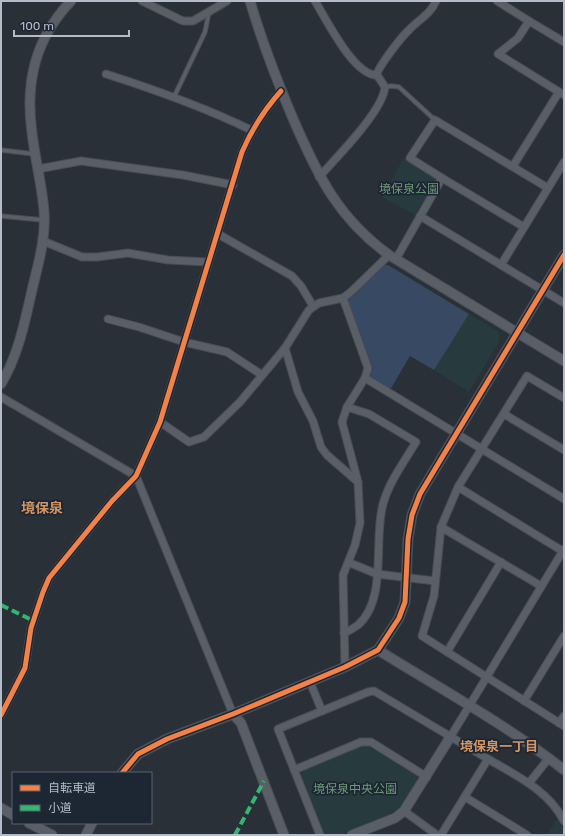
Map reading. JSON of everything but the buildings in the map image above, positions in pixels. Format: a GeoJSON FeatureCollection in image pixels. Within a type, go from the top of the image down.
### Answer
{"type":"FeatureCollection","features":[{"type":"Feature","properties":{"kind":"street"},"geometry":{"type":"LineString","coordinates":[[1,384],[11,366],[21,337],[44,241],[44,220],[30,103],[32,70],[44,39],[71,1]]}},
{"type":"Feature","properties":{"kind":"street"},"geometry":{"type":"LineString","coordinates":[[142,1],[183,21],[194,22],[228,1]]}},
{"type":"Feature","properties":{"kind":"street"},"geometry":{"type":"LineString","coordinates":[[250,1],[265,51],[319,177],[334,200],[355,226],[374,244],[392,257],[564,361]]}},
{"type":"Feature","properties":{"kind":"street"},"geometry":{"type":"LineString","coordinates":[[315,1],[356,65],[371,75],[377,75]]}},
{"type":"Feature","properties":{"kind":"street"},"geometry":{"type":"LineString","coordinates":[[377,75],[380,66],[408,30],[428,15],[436,1]]}},
{"type":"Feature","properties":{"kind":"street"},"geometry":{"type":"LineString","coordinates":[[498,1],[564,42]]}},
{"type":"Feature","properties":{"kind":"street"},"geometry":{"type":"LineString","coordinates":[[513,166],[562,93],[498,54],[518,38],[529,21]]}},
{"type":"Feature","properties":{"kind":"street"},"geometry":{"type":"LineString","coordinates":[[106,74],[174,97],[220,115],[252,130]]}},
{"type":"Feature","properties":{"kind":"street"},"geometry":{"type":"LineString","coordinates":[[319,177],[364,126],[380,102],[385,87],[377,75]]}},
{"type":"Feature","properties":{"kind":"street"},"geometry":{"type":"LineString","coordinates":[[1,715],[25,668],[31,628],[42,592],[49,578],[112,501],[136,476],[160,422],[242,152],[264,109],[281,91]]}},
{"type":"Feature","properties":{"kind":"street"},"geometry":{"type":"LineString","coordinates":[[524,227],[410,158],[435,120],[548,188]]}},
{"type":"Feature","properties":{"kind":"street"},"geometry":{"type":"LineString","coordinates":[[38,168],[81,161],[233,184]]}},
{"type":"Feature","properties":{"kind":"street"},"geometry":{"type":"LineString","coordinates":[[501,265],[564,162]]}},
{"type":"Feature","properties":{"kind":"street"},"geometry":{"type":"LineString","coordinates":[[160,422],[189,442],[204,437],[240,402],[285,348],[313,306],[343,298],[392,257],[420,216],[442,178]]}},
{"type":"Feature","properties":{"kind":"street"},"geometry":{"type":"LineString","coordinates":[[420,216],[564,303]]}},
{"type":"Feature","properties":{"kind":"street"},"geometry":{"type":"LineString","coordinates":[[218,234],[292,276],[301,286],[313,306]]}},
{"type":"Feature","properties":{"kind":"street"},"geometry":{"type":"LineString","coordinates":[[44,241],[82,257],[97,258],[128,253],[168,260],[208,262]]}},
{"type":"Feature","properties":{"kind":"street"},"geometry":{"type":"LineString","coordinates":[[123,772],[138,754],[167,739],[233,714],[310,682],[345,667],[378,650],[399,618],[405,602],[408,539],[412,515],[420,494],[564,255]]}},
{"type":"Feature","properties":{"kind":"street"},"geometry":{"type":"LineString","coordinates":[[343,298],[368,368],[365,378],[347,407],[342,422],[358,482],[360,523],[356,545],[350,563],[344,574],[345,667]]}},
{"type":"Feature","properties":{"kind":"street"},"geometry":{"type":"LineString","coordinates":[[108,320],[139,327],[184,342],[227,352],[262,375]]}},
{"type":"Feature","properties":{"kind":"street"},"geometry":{"type":"LineString","coordinates":[[285,348],[298,392],[313,421],[321,447],[327,455],[358,482]]}},
{"type":"Feature","properties":{"kind":"street"},"geometry":{"type":"LineString","coordinates":[[564,398],[527,376],[458,487],[441,527],[434,596],[422,636],[562,724],[564,716]]}},
{"type":"Feature","properties":{"kind":"street"},"geometry":{"type":"LineString","coordinates":[[365,378],[564,499]]}},
{"type":"Feature","properties":{"kind":"street"},"geometry":{"type":"LineString","coordinates":[[1,397],[136,476],[233,714],[241,723],[284,835]]}},
{"type":"Feature","properties":{"kind":"street"},"geometry":{"type":"LineString","coordinates":[[344,633],[358,625],[370,610],[377,574],[382,506],[389,486],[416,442],[369,414],[347,407]]}},
{"type":"Feature","properties":{"kind":"street"},"geometry":{"type":"LineString","coordinates":[[504,414],[564,450]]}},
{"type":"Feature","properties":{"kind":"street"},"geometry":{"type":"LineString","coordinates":[[352,835],[395,818],[404,811],[427,776],[541,586],[564,551],[458,487]]}},
{"type":"Feature","properties":{"kind":"street"},"geometry":{"type":"LineString","coordinates":[[441,527],[541,586]]}},
{"type":"Feature","properties":{"kind":"street"},"geometry":{"type":"LineString","coordinates":[[447,652],[501,562]]}},
{"type":"Feature","properties":{"kind":"street"},"geometry":{"type":"LineString","coordinates":[[350,563],[377,574],[435,582]]}},
{"type":"Feature","properties":{"kind":"street"},"geometry":{"type":"LineString","coordinates":[[524,701],[564,636]]}},
{"type":"Feature","properties":{"kind":"street"},"geometry":{"type":"LineString","coordinates":[[378,650],[549,758],[564,770]]}},
{"type":"Feature","properties":{"kind":"street"},"geometry":{"type":"LineString","coordinates":[[310,682],[322,711]]}},
{"type":"Feature","properties":{"kind":"street"},"geometry":{"type":"LineString","coordinates":[[320,835],[278,729],[368,692],[374,691],[529,783],[543,793],[554,804],[564,821]]}},
{"type":"Feature","properties":{"kind":"street"},"geometry":{"type":"LineString","coordinates":[[294,770],[360,742],[371,742],[427,776]]}},
{"type":"Feature","properties":{"kind":"street"},"geometry":{"type":"LineString","coordinates":[[529,783],[549,758]]}},
{"type":"Feature","properties":{"kind":"street"},"geometry":{"type":"LineString","coordinates":[[441,835],[488,759]]}},
{"type":"Feature","properties":{"kind":"street"},"geometry":{"type":"LineString","coordinates":[[465,797],[527,835]]}},
{"type":"Feature","properties":{"kind":"street"},"geometry":{"type":"LineString","coordinates":[[1,808],[12,814]]}},
{"type":"Feature","properties":{"kind":"street"},"geometry":{"type":"LineString","coordinates":[[404,811],[437,835]]}},
{"type":"Feature","properties":{"kind":"street"},"geometry":{"type":"LineString","coordinates":[[31,824],[52,835]]}},
{"type":"Feature","properties":{"kind":"street"},"geometry":{"type":"LineString","coordinates":[[86,835],[92,824]]}},
{"type":"Feature","properties":{"kind":"lane"},"geometry":{"type":"LineString","coordinates":[[174,97],[204,32],[209,12]]}},
{"type":"Feature","properties":{"kind":"lane"},"geometry":{"type":"LineString","coordinates":[[385,87],[399,87],[435,120]]}},
{"type":"Feature","properties":{"kind":"lane"},"geometry":{"type":"LineString","coordinates":[[1,150],[35,154]]}},
{"type":"Feature","properties":{"kind":"lane"},"geometry":{"type":"LineString","coordinates":[[1,216],[44,220]]}},
{"type":"Feature","properties":{"kind":"green space","name":"境保泉公園"},"geometry":{"type":"Polygon","coordinates":[[[404,158],[435,177],[436,181],[415,215],[382,197],[404,158]]]}},
{"type":"Feature","properties":{"kind":"green space"},"geometry":{"type":"Polygon","coordinates":[[[469,314],[498,331],[500,340],[469,392],[434,370],[469,314]]]}},
{"type":"Feature","properties":{"kind":"green space","name":"境保泉中央公園"},"geometry":{"type":"Polygon","coordinates":[[[364,745],[369,746],[416,775],[419,780],[405,803],[385,817],[340,835],[323,835],[301,774],[303,770],[364,745]]]}},
{"type":"Feature","properties":{"kind":"green space"},"geometry":{"type":"Polygon","coordinates":[[[558,818],[564,830],[564,835],[546,835],[558,818]]]}},
{"type":"Feature","properties":{"kind":"water"},"geometry":{"type":"Polygon","coordinates":[[[382,265],[388,265],[469,314],[434,370],[410,356],[390,390],[372,379],[370,374],[373,369],[349,304],[349,298],[356,294],[382,265]]]}},
{"type":"Feature","properties":{"kind":"marked path"},"geometry":{"type":"LineString","coordinates":[[1,605],[34,621]]}},
{"type":"Feature","properties":{"kind":"marked path"},"geometry":{"type":"LineString","coordinates":[[235,835],[264,781]]}},
{"type":"Feature","properties":{"kind":"cycle path"},"geometry":{"type":"LineString","coordinates":[[1,715],[25,668],[31,628],[49,578],[112,501],[136,476],[160,422],[242,152],[259,120],[281,91]]}},
{"type":"Feature","properties":{"kind":"cycle path"},"geometry":{"type":"LineString","coordinates":[[123,772],[138,754],[167,739],[233,714],[345,667],[378,650],[399,618],[405,602],[408,539],[412,515],[420,494],[564,255]]}},
{"type":"Feature","properties":{"kind":"district","name":"境保泉"},"geometry":{"type":"Point","coordinates":[42,508]}},
{"type":"Feature","properties":{"kind":"district","name":"境保泉一丁目"},"geometry":{"type":"Point","coordinates":[499,746]}}]}
